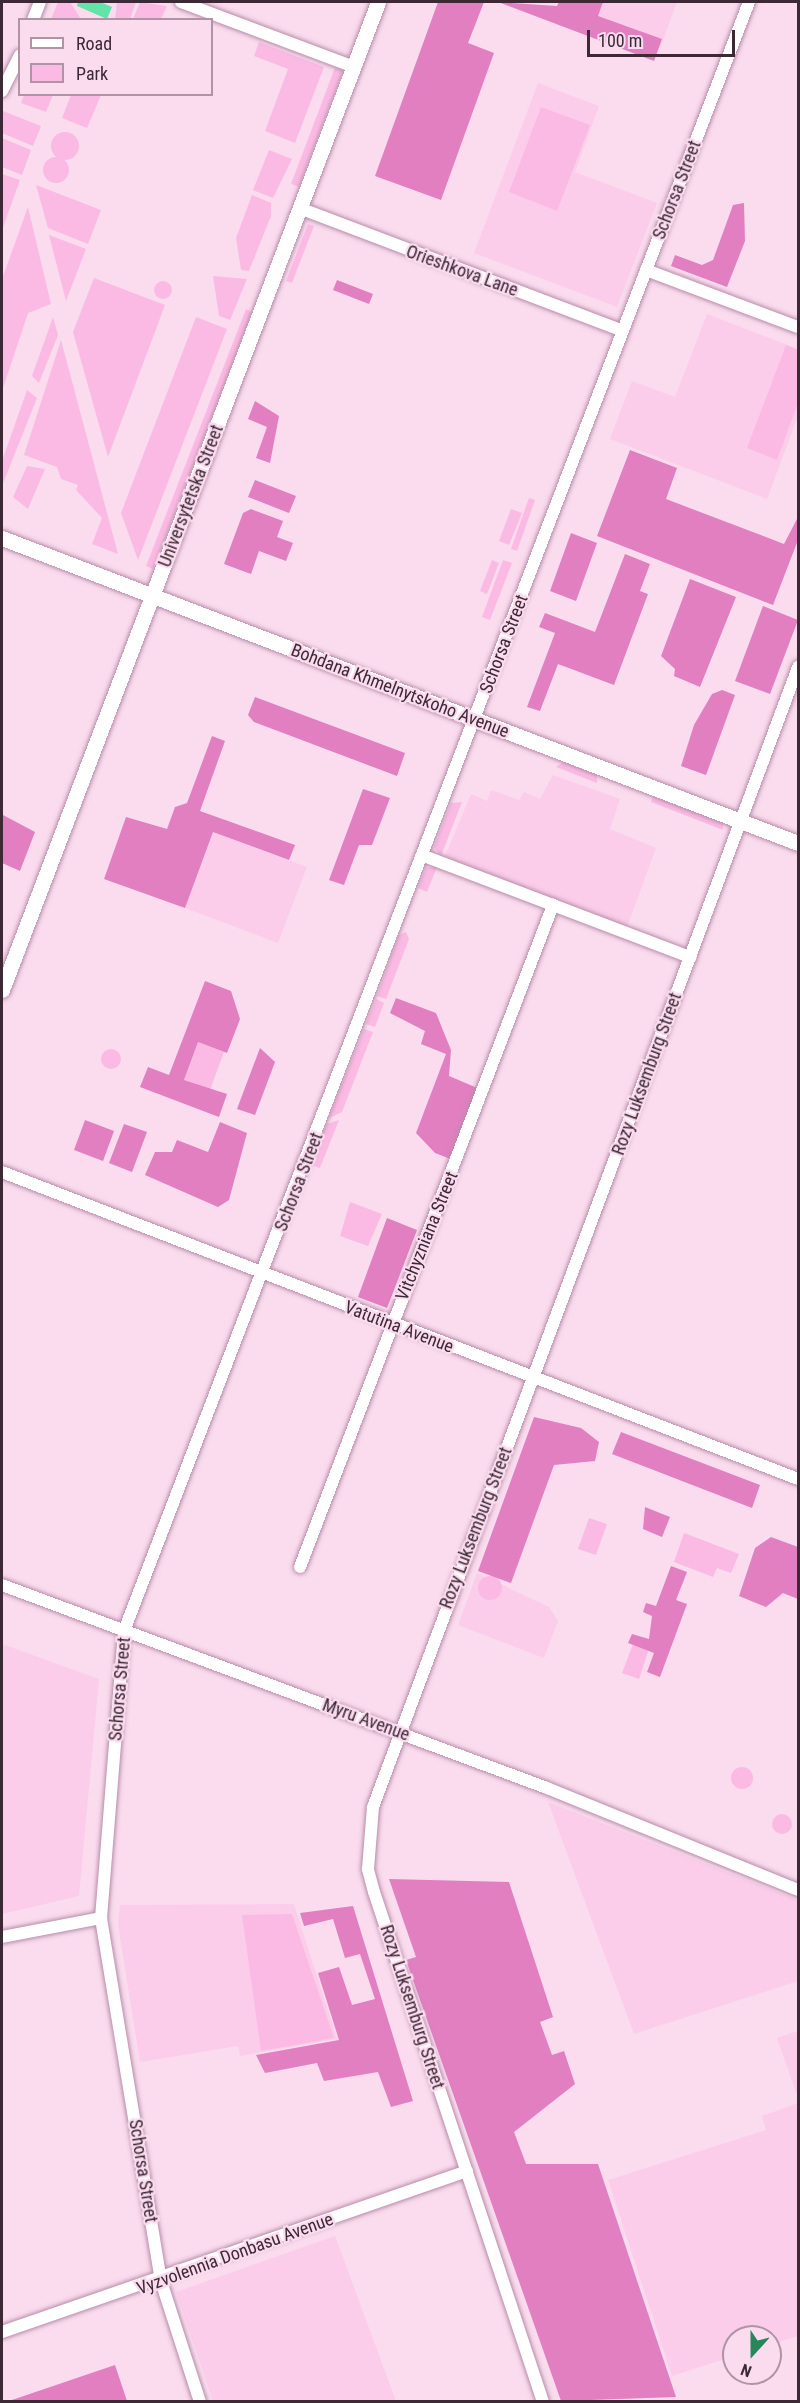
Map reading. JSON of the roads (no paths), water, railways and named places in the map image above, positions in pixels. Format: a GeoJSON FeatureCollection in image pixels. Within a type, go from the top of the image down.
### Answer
{"type":"FeatureCollection","features":[{"type":"Feature","properties":{"kind":"main road","name":"Universytetska Street"},"geometry":{"type":"LineString","coordinates":[[2,990],[302,209],[378,2]]}},
{"type":"Feature","properties":{"kind":"main road","name":"Bohdana Khmelnytskoho Avenue"},"geometry":{"type":"LineString","coordinates":[[2,538],[798,843]]}},
{"type":"Feature","properties":{"kind":"street"},"geometry":{"type":"LineString","coordinates":[[34,18],[40,2]]}},
{"type":"Feature","properties":{"kind":"street"},"geometry":{"type":"LineString","coordinates":[[181,2],[354,67]]}},
{"type":"Feature","properties":{"kind":"street","name":"Schorsa Street"},"geometry":{"type":"LineString","coordinates":[[200,2402],[161,2281],[101,1918],[124,1631],[264,1274],[749,2]]}},
{"type":"Feature","properties":{"kind":"street"},"geometry":{"type":"LineString","coordinates":[[2,91],[18,59]]}},
{"type":"Feature","properties":{"kind":"street","name":"Orieshkova Lane"},"geometry":{"type":"LineString","coordinates":[[302,209],[623,331]]}},
{"type":"Feature","properties":{"kind":"street"},"geometry":{"type":"LineString","coordinates":[[646,270],[798,327]]}},
{"type":"Feature","properties":{"kind":"street","name":"Rozy Luksemburg Street"},"geometry":{"type":"LineString","coordinates":[[543,2402],[368,1869],[373,1807],[399,1732],[534,1378],[798,667]]}},
{"type":"Feature","properties":{"kind":"street"},"geometry":{"type":"LineString","coordinates":[[424,856],[690,957]]}},
{"type":"Feature","properties":{"kind":"street","name":"Vitchyzniana Street"},"geometry":{"type":"LineString","coordinates":[[300,1567],[553,905]]}},
{"type":"Feature","properties":{"kind":"street","name":"Vatutina Avenue"},"geometry":{"type":"LineString","coordinates":[[2,1172],[798,1479]]}},
{"type":"Feature","properties":{"kind":"street","name":"Myru Avenue"},"geometry":{"type":"LineString","coordinates":[[2,1585],[399,1732],[798,1890]]}},
{"type":"Feature","properties":{"kind":"street"},"geometry":{"type":"LineString","coordinates":[[2,1937],[101,1918]]}},
{"type":"Feature","properties":{"kind":"street","name":"Vyzvolennia Donbasu Avenue"},"geometry":{"type":"LineString","coordinates":[[2,2332],[161,2281],[466,2171]]}}]}
